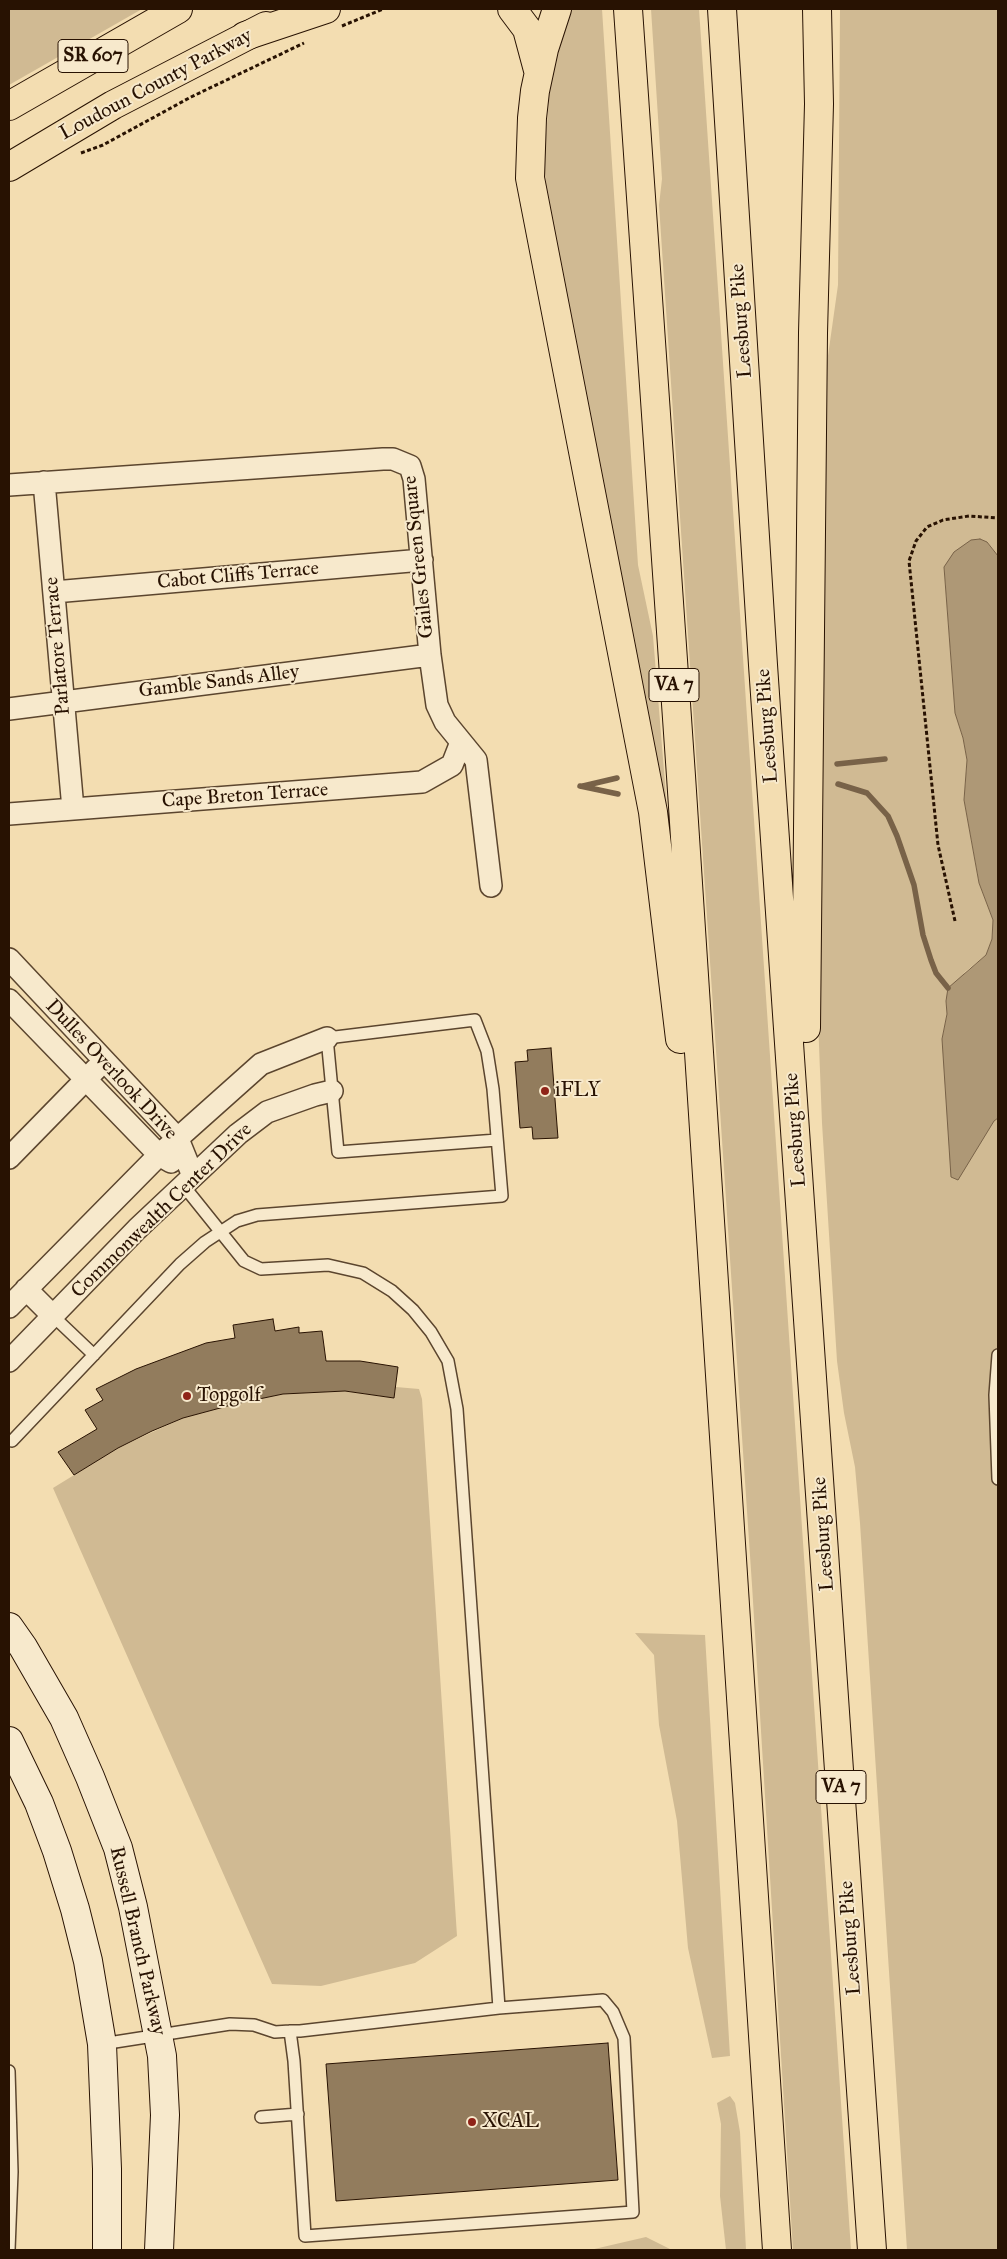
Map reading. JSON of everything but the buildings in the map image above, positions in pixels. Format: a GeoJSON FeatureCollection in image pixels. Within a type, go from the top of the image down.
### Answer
{"type":"FeatureCollection","features":[{"type":"Feature","properties":{"kind":"main road","name":"SR 607"},"geometry":{"type":"LineString","coordinates":[[9,106],[178,9]]}},
{"type":"Feature","properties":{"kind":"main road","name":"Loudoun County Parkway"},"geometry":{"type":"LineString","coordinates":[[9,167],[113,105],[245,36],[305,9]]}},
{"type":"Feature","properties":{"kind":"main road"},"geometry":{"type":"LineString","coordinates":[[512,9],[527,30],[539,74]]}},
{"type":"Feature","properties":{"kind":"main road"},"geometry":{"type":"LineString","coordinates":[[557,9],[539,74],[532,118],[530,178],[652,812],[718,1361]]}},
{"type":"Feature","properties":{"kind":"main road","name":"VA 7"},"geometry":{"type":"LineString","coordinates":[[628,9],[681,776],[777,2250]]}},
{"type":"Feature","properties":{"kind":"main road","name":"Leesburg Pike"},"geometry":{"type":"LineString","coordinates":[[722,9],[763,665],[810,1324],[872,2250]]}},
{"type":"Feature","properties":{"kind":"main road"},"geometry":{"type":"LineString","coordinates":[[810,1324],[806,1053],[813,333],[819,104],[817,9]]}},
{"type":"Feature","properties":{"kind":"main road"},"geometry":{"type":"LineString","coordinates":[[819,104],[829,9]]}},
{"type":"Feature","properties":{"kind":"main road"},"geometry":{"type":"LineString","coordinates":[[245,36],[333,18]]}},
{"type":"Feature","properties":{"kind":"main road","name":"Russell Branch Parkway"},"geometry":{"type":"LineString","coordinates":[[9,1627],[23,1647],[64,1718],[90,1777],[118,1848],[135,1916],[162,2056],[165,2115],[159,2250]]}},
{"type":"Feature","properties":{"kind":"main road"},"geometry":{"type":"LineString","coordinates":[[9,1741],[39,1803],[75,1909],[88,1961],[102,2044],[107,2169],[107,2250]]}},
{"type":"Feature","properties":{"kind":"street","name":"Gailes Green Square"},"geometry":{"type":"LineString","coordinates":[[9,485],[393,459],[410,466],[414,479],[430,655],[437,705],[445,722],[476,760],[491,886]]}},
{"type":"Feature","properties":{"kind":"street","name":"Parlatore Terrace"},"geometry":{"type":"LineString","coordinates":[[44,482],[73,809]]}},
{"type":"Feature","properties":{"kind":"street","name":"Cabot Cliffs Terrace"},"geometry":{"type":"LineString","coordinates":[[54,592],[422,560]]}},
{"type":"Feature","properties":{"kind":"street","name":"Gamble Sands Alley"},"geometry":{"type":"LineString","coordinates":[[9,709],[430,655]]}},
{"type":"Feature","properties":{"kind":"street","name":"Cape Breton Terrace"},"geometry":{"type":"LineString","coordinates":[[9,814],[422,782],[452,765],[461,742]]}},
{"type":"Feature","properties":{"kind":"street","name":"Dulles Overlook Drive"},"geometry":{"type":"LineString","coordinates":[[9,959],[178,1139],[188,1180]]}},
{"type":"Feature","properties":{"kind":"street","name":"Dulles Overlook Drive"},"geometry":{"type":"LineString","coordinates":[[9,1000],[159,1155],[188,1180]]}},
{"type":"Feature","properties":{"kind":"street","name":"Commonwealth Center Drive"},"geometry":{"type":"LineString","coordinates":[[9,1307],[159,1155],[261,1064],[327,1038]]}},
{"type":"Feature","properties":{"kind":"street"},"geometry":{"type":"LineString","coordinates":[[11,1152],[104,1061]]}},
{"type":"Feature","properties":{"kind":"street","name":"Commonwealth Center Drive"},"geometry":{"type":"LineString","coordinates":[[9,1362],[188,1180],[238,1134],[267,1112],[315,1094],[332,1091]]}},
{"type":"Feature","properties":{"kind":"street"},"geometry":{"type":"LineString","coordinates":[[26,1289],[53,1316]]}},
{"type":"Feature","properties":{"kind":"lane"},"geometry":{"type":"LineString","coordinates":[[12,1441],[180,1264],[204,1242],[237,1221],[257,1215],[502,1196],[493,1090],[487,1051],[475,1020],[327,1038],[338,1152],[497,1140]]}},
{"type":"Feature","properties":{"kind":"lane"},"geometry":{"type":"LineString","coordinates":[[188,1180],[220,1232],[244,1261],[261,1269],[328,1265],[363,1273],[392,1291],[413,1310],[431,1332],[448,1360],[457,1409],[499,2008]]}},
{"type":"Feature","properties":{"kind":"lane"},"geometry":{"type":"LineString","coordinates":[[53,1316],[94,1355]]}},
{"type":"Feature","properties":{"kind":"lane"},"geometry":{"type":"LineString","coordinates":[[998,1355],[995,1395],[998,1479]]}},
{"type":"Feature","properties":{"kind":"lane"},"geometry":{"type":"LineString","coordinates":[[102,2044],[230,2024],[254,2025],[275,2032],[499,2008],[604,2000],[613,2012],[624,2038],[633,2212],[305,2236],[298,2114],[290,2031]]}},
{"type":"Feature","properties":{"kind":"lane"},"geometry":{"type":"LineString","coordinates":[[9,2072],[12,2172],[9,2250]]}},
{"type":"Feature","properties":{"kind":"lane"},"geometry":{"type":"LineString","coordinates":[[261,2117],[298,2114]]}},
{"type":"Feature","properties":{"kind":"path"},"geometry":{"type":"LineString","coordinates":[[333,18],[383,9]]}},
{"type":"Feature","properties":{"kind":"path"},"geometry":{"type":"LineString","coordinates":[[76,155],[103,145],[198,93],[305,42]]}},
{"type":"Feature","properties":{"kind":"path"},"geometry":{"type":"LineString","coordinates":[[956,921],[938,845],[909,561],[916,541],[927,527],[943,520],[969,516],[998,518]]}},
{"type":"Feature","properties":{"kind":"shaded area"},"geometry":{"type":"Polygon","coordinates":[[[9,9],[142,9],[9,85],[9,9]]]}},
{"type":"Feature","properties":{"kind":"shaded area"},"geometry":{"type":"Polygon","coordinates":[[[572,9],[602,9],[638,565],[653,636],[669,832],[546,187],[544,159],[551,76],[572,9]]]}},
{"type":"Feature","properties":{"kind":"shaded area"},"geometry":{"type":"Polygon","coordinates":[[[651,9],[699,9],[851,2250],[793,2250],[752,1585],[659,205],[662,179],[651,9]]]}},
{"type":"Feature","properties":{"kind":"shaded area"},"geometry":{"type":"Polygon","coordinates":[[[840,9],[998,9],[998,556],[987,542],[944,567],[955,713],[963,738],[967,760],[964,800],[979,883],[993,920],[992,939],[986,955],[965,972],[946,1001],[947,1014],[942,1039],[994,1121],[998,1118],[998,2250],[907,2250],[860,1523],[855,1467],[844,1413],[837,1361],[822,1123],[814,915],[825,377],[838,285],[840,9]]]}},
{"type":"Feature","properties":{"kind":"shaded area"},"geometry":{"type":"Polygon","coordinates":[[[980,539],[987,542],[998,556],[998,1118],[994,1121],[958,1180],[951,1177],[942,1039],[947,1014],[946,1001],[948,988],[986,955],[992,939],[993,920],[979,883],[964,800],[967,760],[963,738],[955,713],[944,567],[954,552],[971,540],[980,539]]]}},
{"type":"Feature","properties":{"kind":"shaded area","name":"Topgolf"},"geometry":{"type":"Polygon","coordinates":[[[396,1387],[419,1389],[422,1399],[457,1936],[415,1963],[321,1986],[272,1984],[53,1488],[118,1448],[183,1418],[283,1394],[345,1391],[394,1398],[396,1387]]]}},
{"type":"Feature","properties":{"kind":"shaded area"},"geometry":{"type":"Polygon","coordinates":[[[635,1633],[705,1635],[730,2056],[712,2058],[688,1948],[677,1821],[659,1725],[654,1655],[635,1633]]]}},
{"type":"Feature","properties":{"kind":"shaded area"},"geometry":{"type":"Polygon","coordinates":[[[730,2096],[735,2103],[740,2132],[746,2250],[726,2250],[720,2196],[721,2124],[717,2103],[730,2096]]]}},
{"type":"Feature","properties":{"kind":"shaded area"},"geometry":{"type":"Polygon","coordinates":[[[646,2237],[672,2250],[590,2250],[646,2237]]]}},
{"type":"Feature","properties":{"kind":"waterway"},"geometry":{"type":"LineString","coordinates":[[837,764],[885,759]]}},
{"type":"Feature","properties":{"kind":"waterway"},"geometry":{"type":"LineString","coordinates":[[583,786],[617,778]]}},
{"type":"Feature","properties":{"kind":"waterway"},"geometry":{"type":"LineString","coordinates":[[838,784],[867,793],[888,816],[914,885],[923,935],[931,960],[936,973],[948,988]]}},
{"type":"Feature","properties":{"kind":"waterway"},"geometry":{"type":"LineString","coordinates":[[580,786],[618,794]]}},
{"type":"Feature","properties":{"kind":"place","name":"iFLY"},"geometry":{"type":"Point","coordinates":[545,1091]}},
{"type":"Feature","properties":{"kind":"place","name":"Topgolf"},"geometry":{"type":"Point","coordinates":[187,1396]}},
{"type":"Feature","properties":{"kind":"place","name":"XCAL"},"geometry":{"type":"Point","coordinates":[472,2122]}}]}
